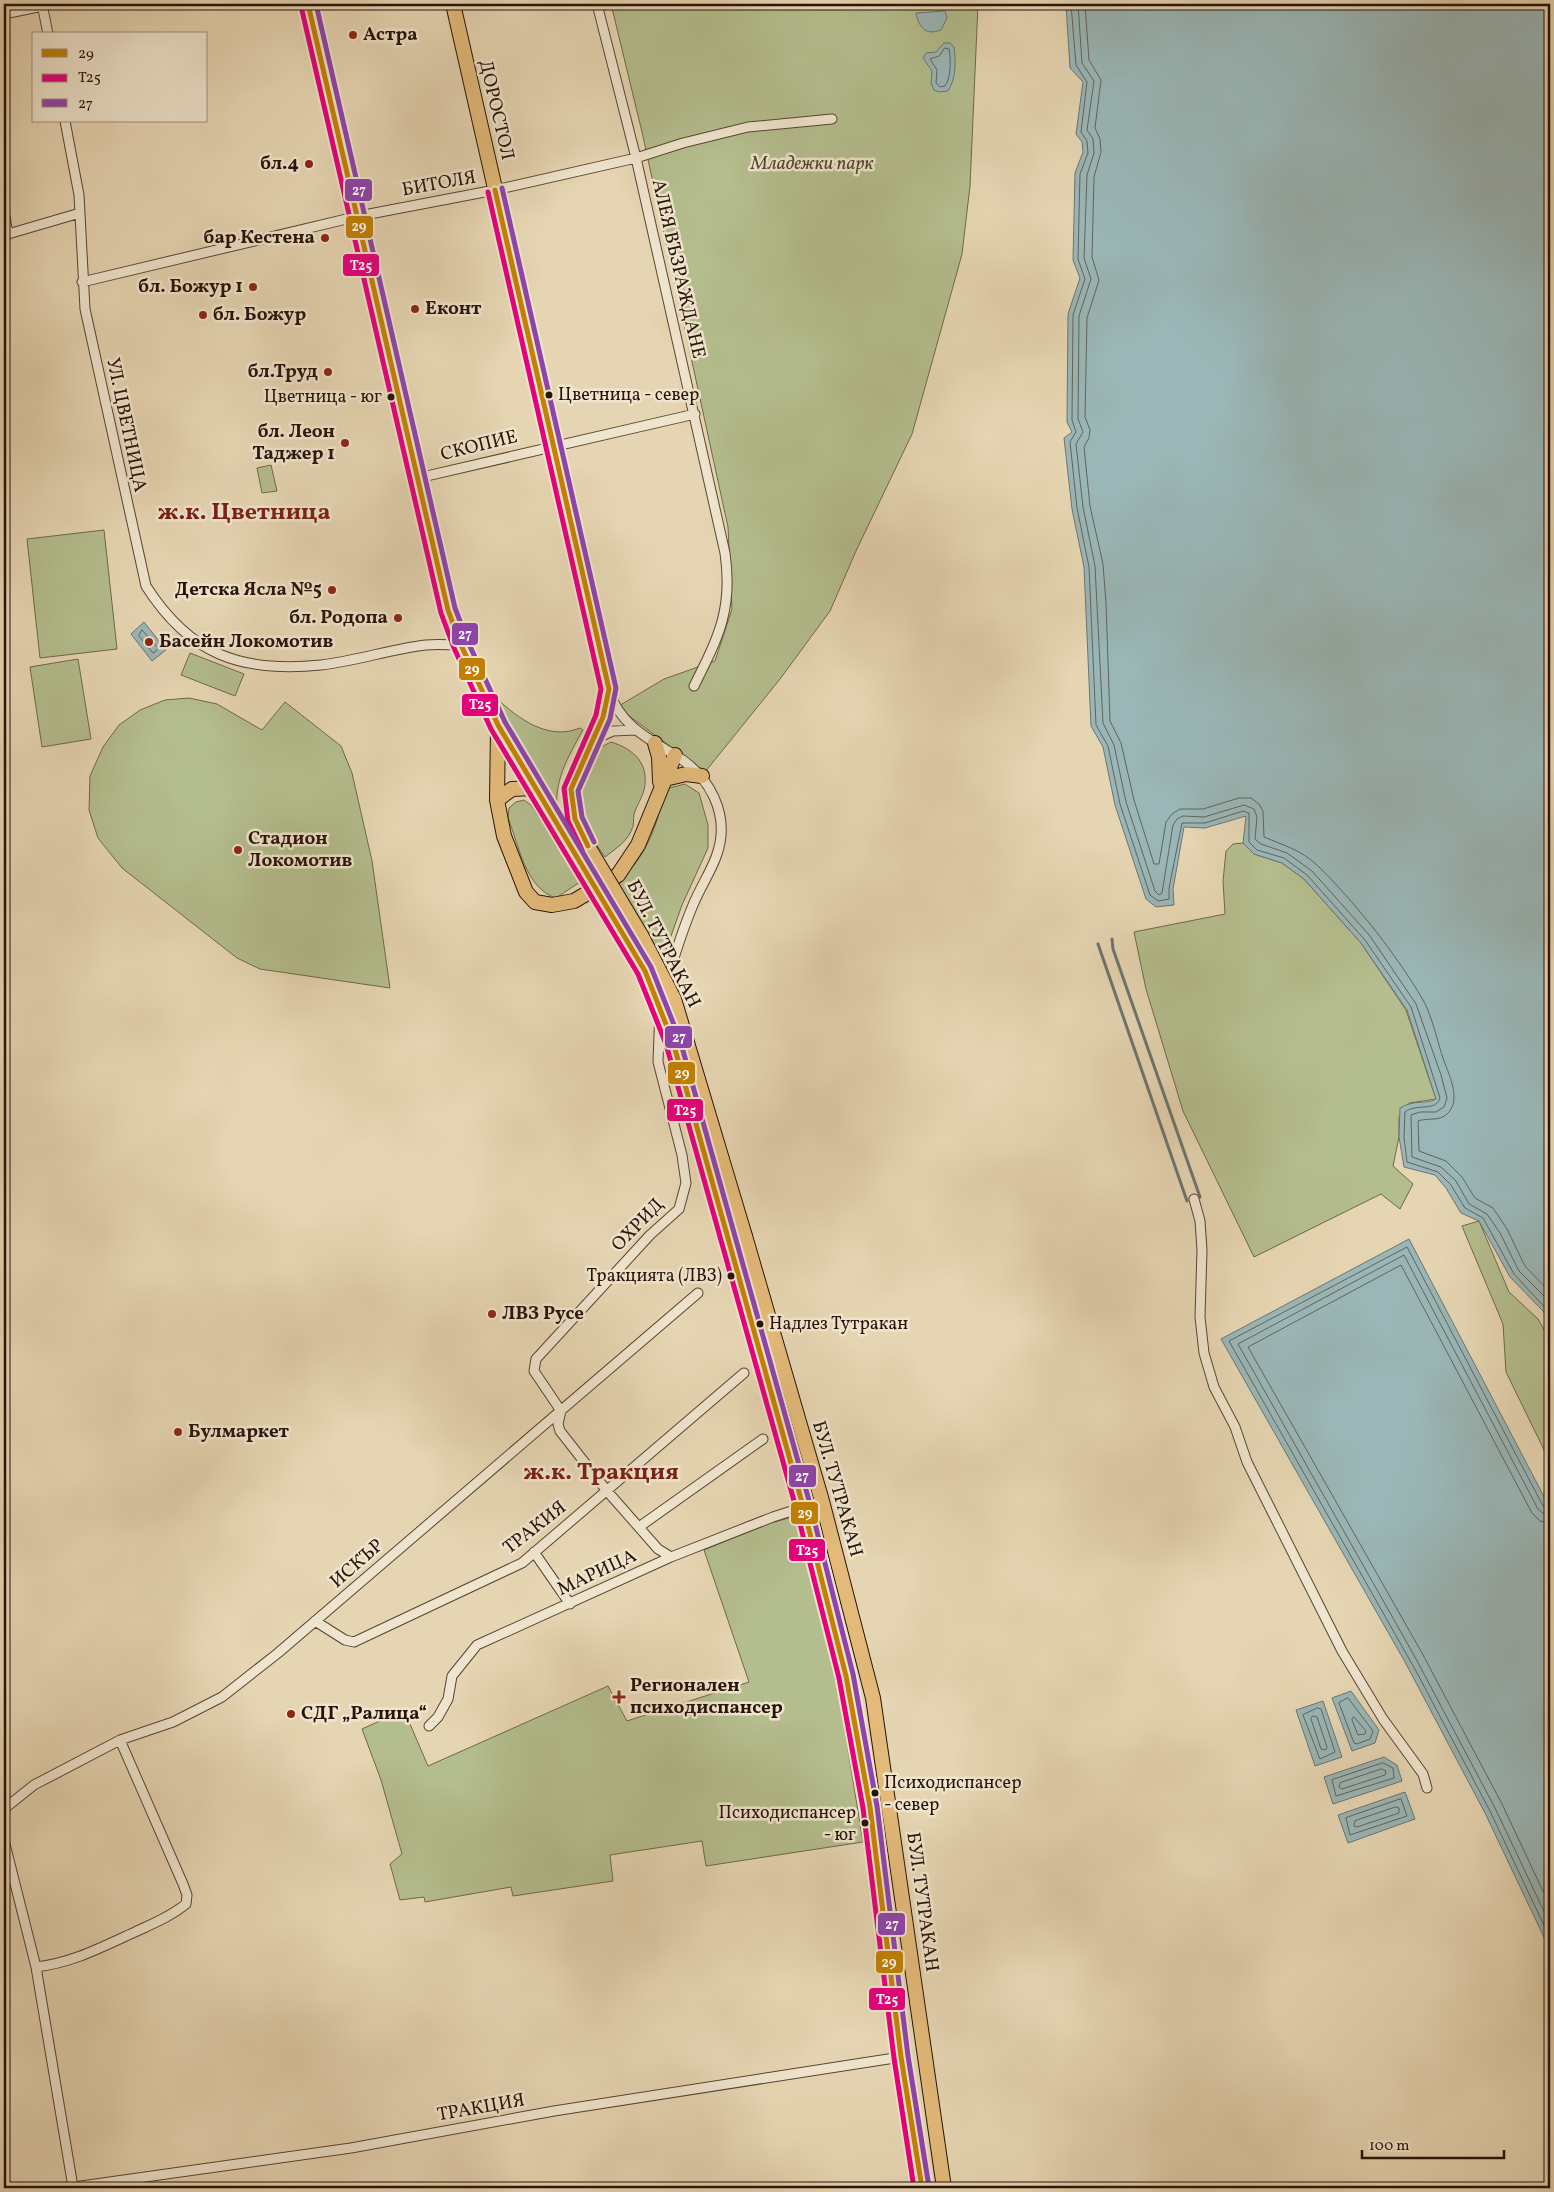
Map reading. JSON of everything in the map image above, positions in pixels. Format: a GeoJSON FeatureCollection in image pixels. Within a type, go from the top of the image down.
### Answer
{"type":"FeatureCollection","features":[{"type":"Feature","properties":{"kind":"main road","name":"БУЛ. ТУТРАКАН"},"geometry":{"type":"LineString","coordinates":[[308,4],[359,216],[448,610],[461,645],[498,725],[566,841],[628,939],[656,994],[673,1042],[730,1242],[803,1506],[846,1676],[859,1738],[901,2057],[922,2188]]}},
{"type":"Feature","properties":{"kind":"main road","name":"ДОРОСТОЛ"},"geometry":{"type":"LineString","coordinates":[[453,4],[609,689],[603,717],[571,789],[570,802],[580,833]]}},
{"type":"Feature","properties":{"kind":"main road"},"geometry":{"type":"LineString","coordinates":[[498,725],[498,800],[504,836],[526,892],[535,902],[563,905],[589,894],[618,875],[638,845],[675,754]]}},
{"type":"Feature","properties":{"kind":"main road"},"geometry":{"type":"LineString","coordinates":[[654,743],[660,766],[662,785]]}},
{"type":"Feature","properties":{"kind":"main road"},"geometry":{"type":"LineString","coordinates":[[662,785],[686,774],[702,776]]}},
{"type":"Feature","properties":{"kind":"main road"},"geometry":{"type":"LineString","coordinates":[[498,800],[512,789],[534,788]]}},
{"type":"Feature","properties":{"kind":"main road","name":"БУЛ. ТУТРАКАН"},"geometry":{"type":"LineString","coordinates":[[580,833],[641,935],[674,1000],[746,1236],[822,1501],[873,1698],[944,2188]]}},
{"type":"Feature","properties":{"kind":"main road"},"geometry":{"type":"LineString","coordinates":[[901,2057],[924,2054]]}},
{"type":"Feature","properties":{"kind":"main road"},"geometry":{"type":"LineString","coordinates":[[904,2074],[926,2071]]}},
{"type":"Feature","properties":{"kind":"street","name":"АЛЕЯ ВЪЗРАЖДАНЕ"},"geometry":{"type":"LineString","coordinates":[[597,4],[636,158],[695,414],[728,572],[727,608],[714,646],[694,686]]}},
{"type":"Feature","properties":{"kind":"street"},"geometry":{"type":"LineString","coordinates":[[4,14],[42,5],[48,32]]}},
{"type":"Feature","properties":{"kind":"street","name":"БИТОЛЯ"},"geometry":{"type":"LineString","coordinates":[[82,282],[359,216],[495,190],[636,158],[683,143],[748,127],[832,119]]}},
{"type":"Feature","properties":{"kind":"street","name":"УЛ. ЦВЕТНИЦА"},"geometry":{"type":"LineString","coordinates":[[65,122],[79,195],[82,282],[87,318],[146,586],[171,621],[195,642],[213,653],[256,665],[321,665],[428,645],[461,645]]}},
{"type":"Feature","properties":{"kind":"street"},"geometry":{"type":"LineString","coordinates":[[4,211],[8,234],[80,213]]}},
{"type":"Feature","properties":{"kind":"street","name":"СКОПИЕ"},"geometry":{"type":"LineString","coordinates":[[418,478],[553,445],[695,414]]}},
{"type":"Feature","properties":{"kind":"street","name":"ОХРИД"},"geometry":{"type":"LineString","coordinates":[[561,1410],[534,1371],[536,1359],[650,1235],[679,1209],[686,1183],[682,1155],[658,1062],[658,1019],[663,992],[680,936],[716,857],[720,841],[721,822],[711,789],[702,776],[675,754],[635,730],[619,712],[609,689]]}},
{"type":"Feature","properties":{"kind":"street"},"geometry":{"type":"LineString","coordinates":[[591,742],[597,737],[612,731],[635,730]]}},
{"type":"Feature","properties":{"kind":"street"},"geometry":{"type":"LineString","coordinates":[[1194,1199],[1200,1221],[1202,1250],[1200,1317],[1204,1353],[1214,1387],[1235,1427],[1247,1462],[1342,1651],[1383,1719],[1423,1774],[1427,1788]]}},
{"type":"Feature","properties":{"kind":"street","name":"ИСКЪР"},"geometry":{"type":"LineString","coordinates":[[4,1809],[34,1785],[120,1740],[174,1722],[222,1697],[315,1621],[698,1293]]}},
{"type":"Feature","properties":{"kind":"street","name":"ТРАКИЯ"},"geometry":{"type":"LineString","coordinates":[[315,1621],[345,1640],[354,1642],[522,1563],[744,1373]]}},
{"type":"Feature","properties":{"kind":"street"},"geometry":{"type":"LineString","coordinates":[[561,1410],[558,1424],[560,1431],[607,1490],[658,1549],[671,1557]]}},
{"type":"Feature","properties":{"kind":"street"},"geometry":{"type":"LineString","coordinates":[[639,1527],[763,1439]]}},
{"type":"Feature","properties":{"kind":"street","name":"МАРИЦА"},"geometry":{"type":"LineString","coordinates":[[429,1726],[438,1717],[448,1699],[452,1676],[476,1645],[671,1557],[803,1506],[822,1501]]}},
{"type":"Feature","properties":{"kind":"street"},"geometry":{"type":"LineString","coordinates":[[534,1552],[570,1604]]}},
{"type":"Feature","properties":{"kind":"street"},"geometry":{"type":"LineString","coordinates":[[36,1967],[54,1965],[83,1956],[171,1915],[186,1904],[187,1895],[183,1884],[120,1740]]}},
{"type":"Feature","properties":{"kind":"street"},"geometry":{"type":"LineString","coordinates":[[4,1840],[36,1967],[70,2188]]}},
{"type":"Feature","properties":{"kind":"street","name":"ТРАКЦИЯ"},"geometry":{"type":"LineString","coordinates":[[70,2188],[351,2148],[563,2109],[901,2057]]}},
{"type":"Feature","properties":{"kind":"green space","name":"Младежки парк"},"geometry":{"type":"Polygon","coordinates":[[[611,4],[978,4],[970,186],[962,254],[912,434],[856,551],[830,611],[780,679],[705,772],[617,707],[664,679],[715,661],[732,609],[728,527],[642,132],[611,4]]]}},
{"type":"Feature","properties":{"kind":"green space"},"geometry":{"type":"Polygon","coordinates":[[[271,465],[277,491],[262,493],[257,468],[271,465]]]}},
{"type":"Feature","properties":{"kind":"green space"},"geometry":{"type":"Polygon","coordinates":[[[104,530],[117,649],[40,658],[27,539],[104,530]]]}},
{"type":"Feature","properties":{"kind":"green space"},"geometry":{"type":"Polygon","coordinates":[[[190,653],[244,674],[235,696],[181,675],[190,653]]]}},
{"type":"Feature","properties":{"kind":"green space"},"geometry":{"type":"Polygon","coordinates":[[[78,659],[91,739],[42,747],[30,667],[78,659]]]}},
{"type":"Feature","properties":{"kind":"green space","name":"Стадион Локомотив"},"geometry":{"type":"Polygon","coordinates":[[[189,698],[217,704],[262,730],[285,702],[341,746],[352,773],[372,861],[390,988],[260,969],[237,958],[122,868],[98,838],[89,810],[90,776],[103,747],[119,725],[140,710],[165,700],[189,698]]]}},
{"type":"Feature","properties":{"kind":"green space"},"geometry":{"type":"Polygon","coordinates":[[[496,698],[524,720],[545,730],[557,732],[580,728],[583,730],[567,760],[559,781],[557,792],[558,815],[505,729],[497,709],[496,698]]]}},
{"type":"Feature","properties":{"kind":"green space"},"geometry":{"type":"Polygon","coordinates":[[[611,742],[633,753],[642,765],[645,781],[643,793],[634,813],[631,831],[621,844],[605,857],[583,822],[579,803],[582,787],[593,760],[602,747],[611,742]]]}},
{"type":"Feature","properties":{"kind":"green space"},"geometry":{"type":"Polygon","coordinates":[[[685,784],[699,793],[708,825],[708,848],[682,905],[660,967],[616,884],[627,874],[649,841],[658,817],[665,789],[685,784]]]}},
{"type":"Feature","properties":{"kind":"green space"},"geometry":{"type":"Polygon","coordinates":[[[524,800],[532,806],[580,882],[556,898],[545,893],[530,875],[524,864],[508,818],[509,808],[516,802],[524,800]]]}},
{"type":"Feature","properties":{"kind":"green space"},"geometry":{"type":"Polygon","coordinates":[[[1243,843],[1254,854],[1282,863],[1304,879],[1361,943],[1406,1010],[1436,1099],[1409,1103],[1399,1117],[1399,1137],[1393,1166],[1413,1184],[1400,1209],[1381,1194],[1254,1257],[1183,1111],[1146,989],[1134,932],[1225,914],[1223,881],[1226,851],[1233,844],[1243,843]]]}},
{"type":"Feature","properties":{"kind":"green space"},"geometry":{"type":"Polygon","coordinates":[[[1479,1221],[1509,1292],[1538,1319],[1550,1340],[1550,1462],[1506,1372],[1503,1324],[1462,1226],[1479,1221]]]}},
{"type":"Feature","properties":{"kind":"green space","name":"Регионален психодиспансер"},"geometry":{"type":"Polygon","coordinates":[[[796,1516],[838,1688],[863,1842],[706,1866],[702,1841],[610,1855],[613,1881],[513,1896],[511,1887],[425,1902],[424,1897],[400,1900],[390,1864],[402,1854],[381,1780],[362,1729],[404,1710],[428,1766],[608,1686],[627,1721],[749,1682],[704,1550],[767,1524],[796,1516]]]}},
{"type":"Feature","properties":{"kind":"water"},"geometry":{"type":"Polygon","coordinates":[[[1066,4],[1550,4],[1550,1322],[1543,1311],[1510,1277],[1479,1221],[1461,1213],[1446,1188],[1435,1175],[1404,1167],[1399,1137],[1400,1108],[1405,1105],[1436,1099],[1407,1010],[1361,943],[1304,879],[1282,863],[1254,854],[1243,843],[1246,816],[1205,828],[1184,827],[1173,889],[1174,905],[1156,907],[1146,899],[1115,805],[1103,747],[1091,726],[1084,567],[1072,509],[1064,438],[1072,432],[1067,422],[1068,314],[1080,278],[1073,260],[1075,173],[1083,152],[1082,142],[1076,134],[1083,82],[1070,68],[1066,4]]]}},
{"type":"Feature","properties":{"kind":"water"},"geometry":{"type":"Polygon","coordinates":[[[945,11],[947,18],[941,30],[935,32],[927,31],[921,26],[916,13],[945,11]]]}},
{"type":"Feature","properties":{"kind":"water"},"geometry":{"type":"Polygon","coordinates":[[[944,43],[950,43],[954,47],[955,70],[953,81],[948,91],[939,92],[934,90],[931,83],[932,71],[923,58],[926,53],[936,52],[944,43]]]}},
{"type":"Feature","properties":{"kind":"water","name":"Басейн Локомотив"},"geometry":{"type":"Polygon","coordinates":[[[144,622],[166,650],[152,661],[131,634],[144,622]]]}},
{"type":"Feature","properties":{"kind":"water"},"geometry":{"type":"Polygon","coordinates":[[[1409,1239],[1550,1508],[1550,1950],[1485,1813],[1405,1662],[1221,1339],[1409,1239]]]}},
{"type":"Feature","properties":{"kind":"water"},"geometry":{"type":"Polygon","coordinates":[[[1351,1691],[1379,1730],[1375,1743],[1352,1751],[1332,1698],[1351,1691]]]}},
{"type":"Feature","properties":{"kind":"water"},"geometry":{"type":"Polygon","coordinates":[[[1323,1701],[1342,1757],[1315,1766],[1296,1710],[1323,1701]]]}},
{"type":"Feature","properties":{"kind":"water"},"geometry":{"type":"Polygon","coordinates":[[[1384,1757],[1397,1765],[1402,1781],[1333,1804],[1324,1777],[1384,1757]]]}},
{"type":"Feature","properties":{"kind":"water"},"geometry":{"type":"Polygon","coordinates":[[[1405,1792],[1415,1819],[1348,1843],[1338,1815],[1405,1792]]]}},
{"type":"Feature","properties":{"kind":"waterway"},"geometry":{"type":"LineString","coordinates":[[1112,939],[1113,949],[1200,1197]]}},
{"type":"Feature","properties":{"kind":"waterway"},"geometry":{"type":"LineString","coordinates":[[1098,944],[1187,1201]]}},
{"type":"Feature","properties":{"kind":"transit line","name":"29"},"geometry":{"type":"LineString","coordinates":[[308,4],[448,610],[461,645],[498,725],[645,971],[673,1042],[803,1506],[846,1676],[870,1807],[901,2057],[922,2188]]}},
{"type":"Feature","properties":{"kind":"transit line","name":"27"},"geometry":{"type":"LineString","coordinates":[[316,4],[455,608],[468,642],[505,722],[651,967],[680,1040],[810,1504],[853,1674],[877,1806],[908,2056],[929,2187]]}},
{"type":"Feature","properties":{"kind":"transit line","name":"Т25"},"geometry":{"type":"LineString","coordinates":[[301,6],[441,613],[454,648],[491,729],[638,974],[666,1044],[796,1508],[839,1678],[863,1808],[894,2058],[914,2188]]}},
{"type":"Feature","properties":{"kind":"transit line","name":"27"},"geometry":{"type":"LineString","coordinates":[[502,188],[616,688],[610,719],[578,791],[582,817],[594,842]]}},
{"type":"Feature","properties":{"kind":"transit line","name":"29"},"geometry":{"type":"LineString","coordinates":[[495,190],[609,689],[603,717],[571,789],[575,819],[588,846]]}},
{"type":"Feature","properties":{"kind":"transit line","name":"Т25"},"geometry":{"type":"LineString","coordinates":[[488,192],[601,689],[596,715],[564,788],[568,821],[582,850]]}},
{"type":"Feature","properties":{"kind":"place","name":"Астра"},"geometry":{"type":"Point","coordinates":[353,35]}},
{"type":"Feature","properties":{"kind":"place","name":"бл.4"},"geometry":{"type":"Point","coordinates":[309,164]}},
{"type":"Feature","properties":{"kind":"place","name":"бар Кестена"},"geometry":{"type":"Point","coordinates":[325,238]}},
{"type":"Feature","properties":{"kind":"place","name":"бл. Божур 1"},"geometry":{"type":"Point","coordinates":[253,287]}},
{"type":"Feature","properties":{"kind":"place","name":"Еконт"},"geometry":{"type":"Point","coordinates":[415,309]}},
{"type":"Feature","properties":{"kind":"place","name":"бл. Божур"},"geometry":{"type":"Point","coordinates":[203,315]}},
{"type":"Feature","properties":{"kind":"place","name":"бл.Труд"},"geometry":{"type":"Point","coordinates":[328,372]}},
{"type":"Feature","properties":{"kind":"place","name":"Цветница - север"},"geometry":{"type":"Point","coordinates":[549,395]}},
{"type":"Feature","properties":{"kind":"place","name":"Цветница - юг"},"geometry":{"type":"Point","coordinates":[391,397]}},
{"type":"Feature","properties":{"kind":"place","name":"бл. Леон Таджер 1"},"geometry":{"type":"Point","coordinates":[345,443]}},
{"type":"Feature","properties":{"kind":"place","name":"Детска Ясла №5"},"geometry":{"type":"Point","coordinates":[332,590]}},
{"type":"Feature","properties":{"kind":"place","name":"бл. Родопа"},"geometry":{"type":"Point","coordinates":[398,618]}},
{"type":"Feature","properties":{"kind":"place","name":"Басейн Локомотив"},"geometry":{"type":"Point","coordinates":[149,642]}},
{"type":"Feature","properties":{"kind":"place","name":"Стадион Локомотив"},"geometry":{"type":"Point","coordinates":[238,850]}},
{"type":"Feature","properties":{"kind":"place","name":"Тракцията (ЛВЗ)"},"geometry":{"type":"Point","coordinates":[731,1276]}},
{"type":"Feature","properties":{"kind":"place","name":"ЛВЗ Русе"},"geometry":{"type":"Point","coordinates":[492,1314]}},
{"type":"Feature","properties":{"kind":"place","name":"Надлез Тутракан"},"geometry":{"type":"Point","coordinates":[760,1324]}},
{"type":"Feature","properties":{"kind":"place","name":"Булмаркет"},"geometry":{"type":"Point","coordinates":[178,1432]}},
{"type":"Feature","properties":{"kind":"place","name":"Регионален психодиспансер"},"geometry":{"type":"Point","coordinates":[619,1697]}},
{"type":"Feature","properties":{"kind":"place","name":"СДГ „Ралица“"},"geometry":{"type":"Point","coordinates":[291,1714]}},
{"type":"Feature","properties":{"kind":"place","name":"Психодиспансер - север"},"geometry":{"type":"Point","coordinates":[875,1793]}},
{"type":"Feature","properties":{"kind":"place","name":"Психодиспансер - юг"},"geometry":{"type":"Point","coordinates":[865,1823]}},
{"type":"Feature","properties":{"kind":"district","name":"ж.к. Цветница"},"geometry":{"type":"Point","coordinates":[244,513]}},
{"type":"Feature","properties":{"kind":"district","name":"ж.к. Тракция"},"geometry":{"type":"Point","coordinates":[601,1473]}}]}
